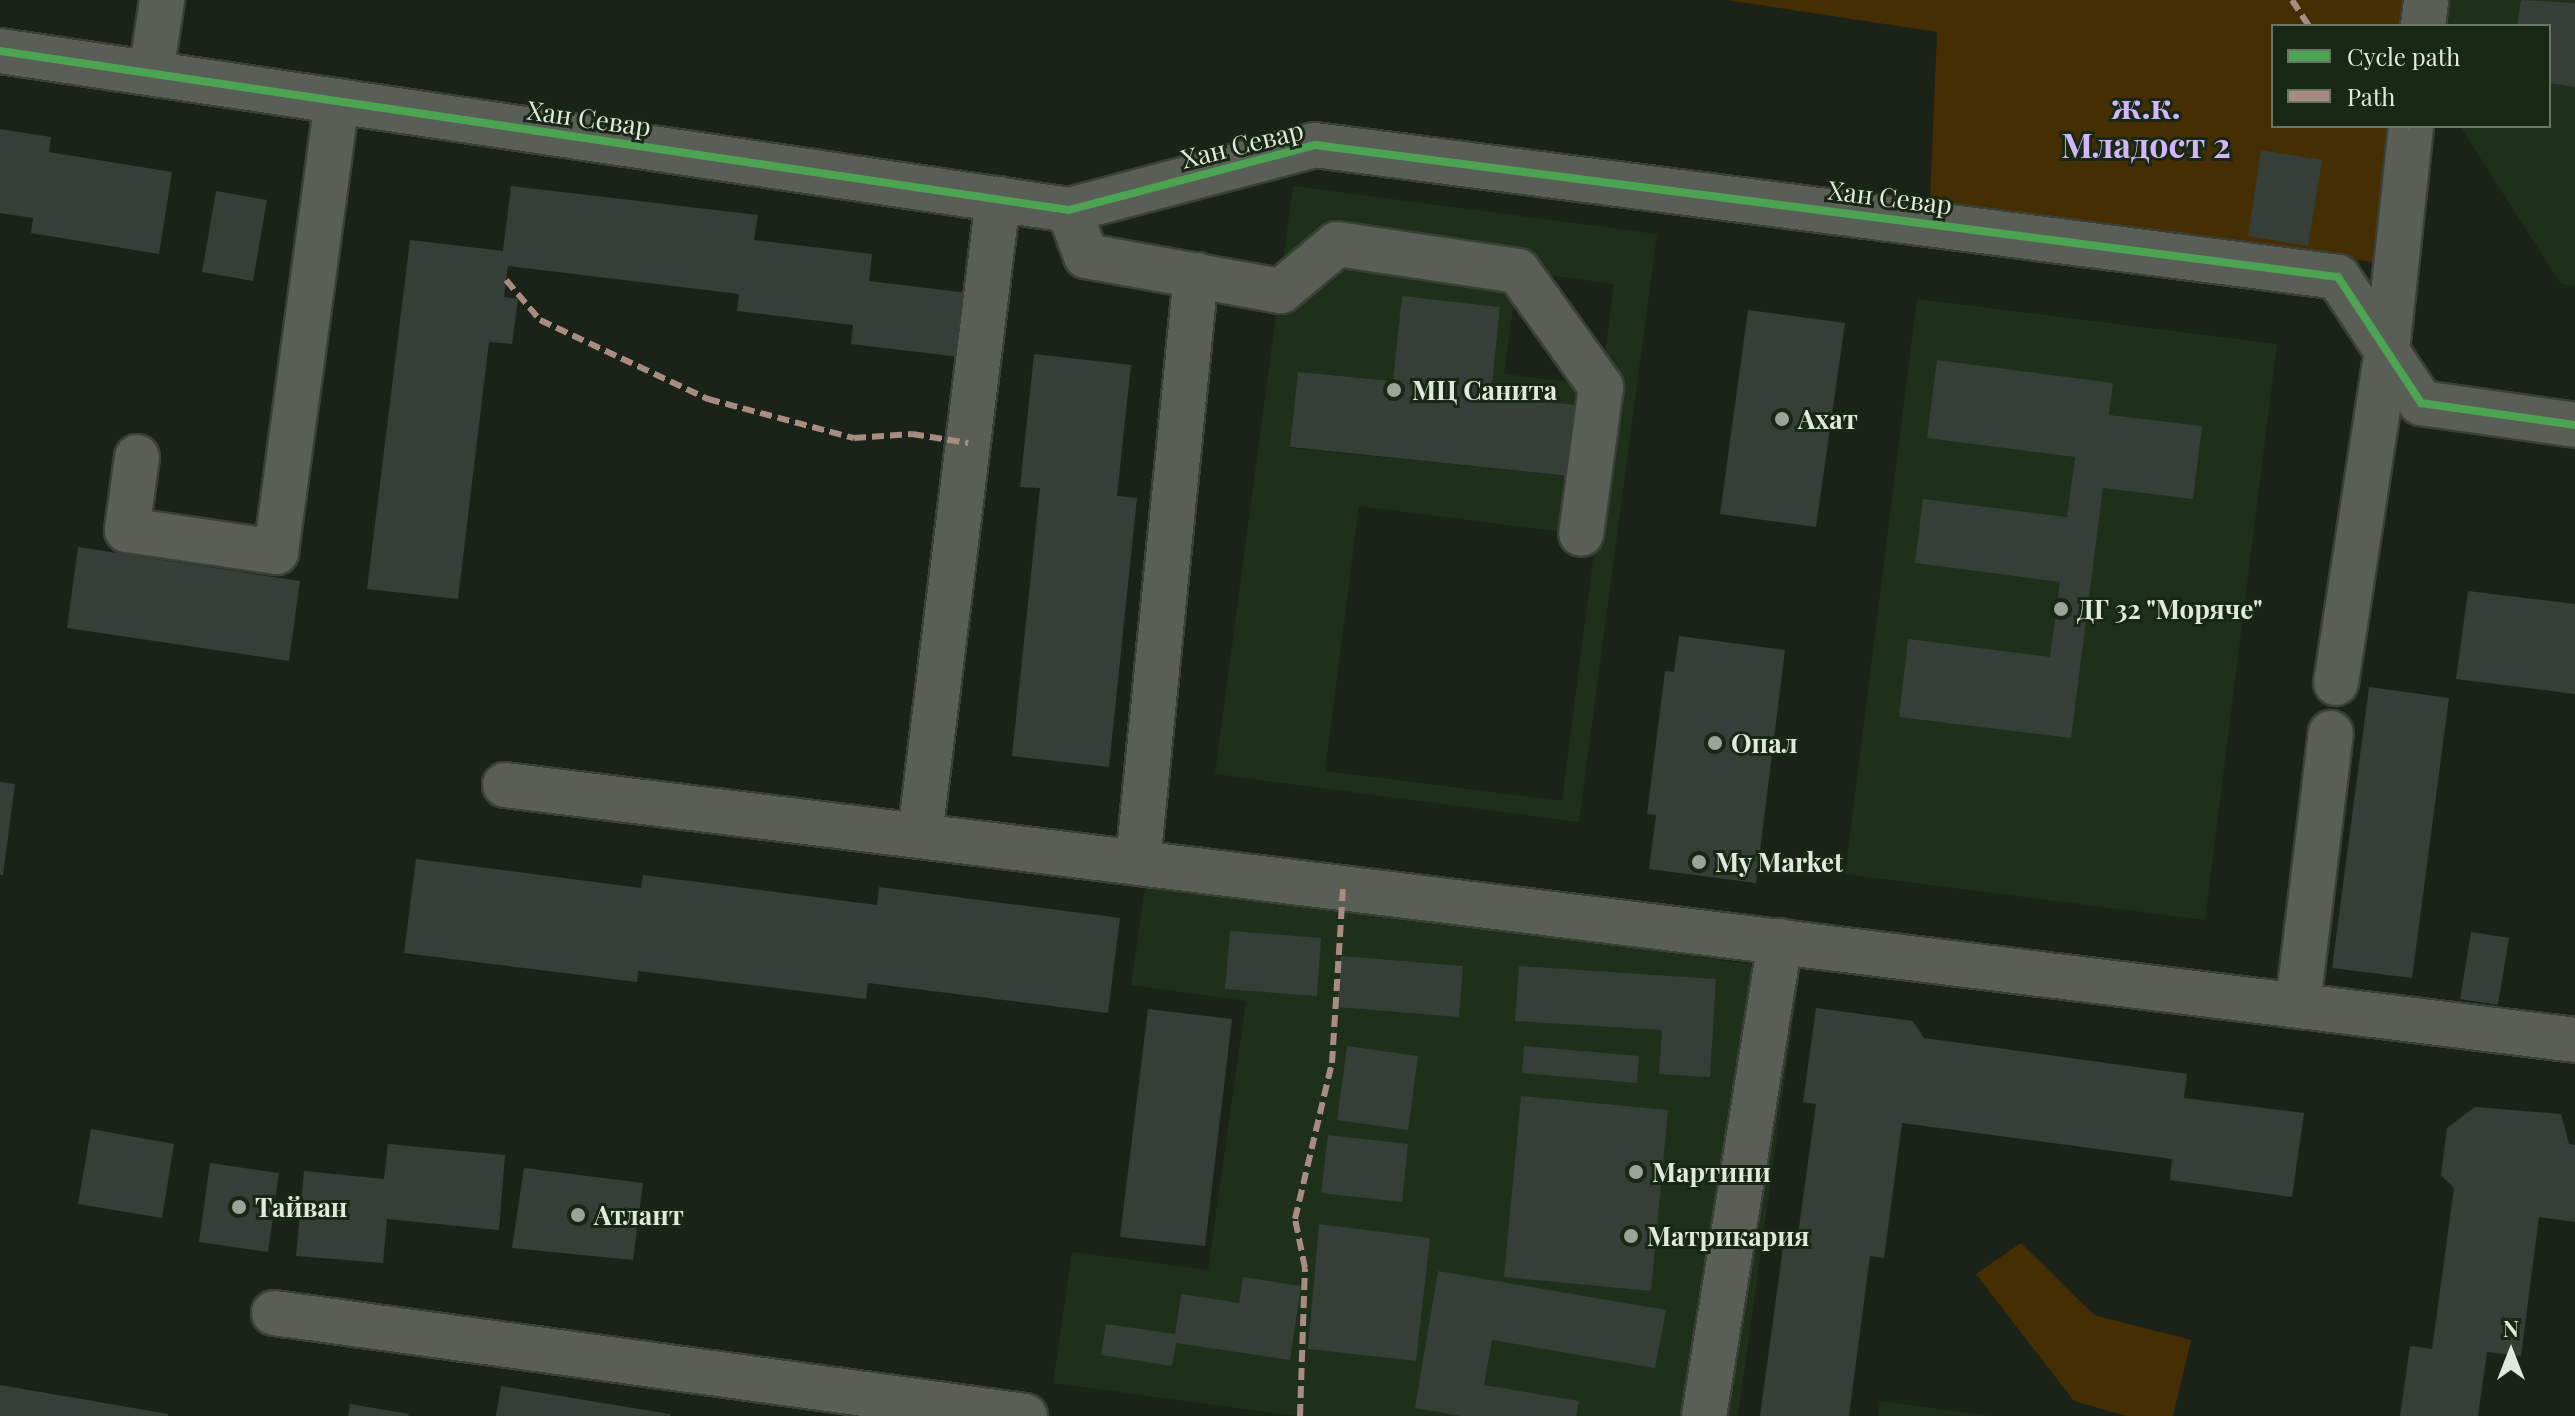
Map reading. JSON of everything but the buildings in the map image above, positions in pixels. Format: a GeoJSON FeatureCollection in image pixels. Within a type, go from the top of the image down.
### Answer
{"type":"FeatureCollection","features":[{"type":"Feature","properties":{"kind":"street"},"geometry":{"type":"LineString","coordinates":[[151,73],[162,0]]}},
{"type":"Feature","properties":{"kind":"street"},"geometry":{"type":"LineString","coordinates":[[2423,24],[2426,0]]}},
{"type":"Feature","properties":{"kind":"street","name":"Хан Севар"},"geometry":{"type":"LineString","coordinates":[[0,51],[1069,210],[1315,145],[2338,277],[2421,403],[2575,425]]}},
{"type":"Feature","properties":{"kind":"street"},"geometry":{"type":"LineString","coordinates":[[137,457],[127,530],[276,552],[337,101]]}},
{"type":"Feature","properties":{"kind":"street"},"geometry":{"type":"LineString","coordinates":[[2336,683],[2387,351],[2411,128]]}},
{"type":"Feature","properties":{"kind":"street"},"geometry":{"type":"LineString","coordinates":[[920,835],[998,199]]}},
{"type":"Feature","properties":{"kind":"street"},"geometry":{"type":"LineString","coordinates":[[1069,210],[1086,256],[1281,291],[1337,244],[1518,271],[1601,387],[1581,534]]}},
{"type":"Feature","properties":{"kind":"street"},"geometry":{"type":"LineString","coordinates":[[1138,862],[1196,275]]}},
{"type":"Feature","properties":{"kind":"street"},"geometry":{"type":"LineString","coordinates":[[2298,1004],[2331,733]]}},
{"type":"Feature","properties":{"kind":"street"},"geometry":{"type":"LineString","coordinates":[[505,785],[2575,1040]]}},
{"type":"Feature","properties":{"kind":"street"},"geometry":{"type":"LineString","coordinates":[[1704,1416],[1780,941]]}},
{"type":"Feature","properties":{"kind":"street"},"geometry":{"type":"LineString","coordinates":[[274,1313],[1025,1416]]}},
{"type":"Feature","properties":{"kind":"shaded area"},"geometry":{"type":"Polygon","coordinates":[[[1727,0],[2407,0],[2404,24],[2271,24],[2271,128],[2393,128],[2378,263],[1930,200],[1937,32],[1727,0]]]}},
{"type":"Feature","properties":{"kind":"shaded area"},"geometry":{"type":"Polygon","coordinates":[[[2441,0],[2575,0],[2575,286],[2561,284],[2461,128],[2551,128],[2551,24],[2437,24],[2441,0]]]}},
{"type":"Feature","properties":{"kind":"shaded area"},"geometry":{"type":"Polygon","coordinates":[[[1293,186],[1657,234],[1579,822],[1215,774],[1293,186]],[[1518,271],[1504,374],[1601,386],[1614,284],[1518,271]],[[1403,297],[1393,381],[1298,372],[1291,448],[1569,476],[1491,396],[1500,307],[1403,297]],[[1359,506],[1325,771],[1562,801],[1596,536],[1359,506]]]}},
{"type":"Feature","properties":{"kind":"shaded area","name":"ДГ 32 \"Моряче\""},"geometry":{"type":"Polygon","coordinates":[[[1917,299],[2277,344],[2205,920],[1845,874],[1917,299]]]}},
{"type":"Feature","properties":{"kind":"shaded area"},"geometry":{"type":"Polygon","coordinates":[[[1146,880],[1800,971],[1738,1416],[1296,1416],[1053,1383],[1072,1252],[1208,1270],[1246,1001],[1131,985],[1146,880]]]}},
{"type":"Feature","properties":{"kind":"shaded area"},"geometry":{"type":"Polygon","coordinates":[[[2021,1243],[2094,1315],[2191,1340],[2173,1416],[2127,1416],[2074,1401],[1976,1274],[2021,1243]]]}},
{"type":"Feature","properties":{"kind":"shaded area"},"geometry":{"type":"Polygon","coordinates":[[[1880,1401],[1991,1416],[1878,1416],[1880,1401]]]}},
{"type":"Feature","properties":{"kind":"marked path"},"geometry":{"type":"LineString","coordinates":[[2292,0],[2308,24]]}},
{"type":"Feature","properties":{"kind":"marked path"},"geometry":{"type":"LineString","coordinates":[[506,280],[540,320],[708,399],[854,438],[912,434],[968,443]]}},
{"type":"Feature","properties":{"kind":"marked path"},"geometry":{"type":"LineString","coordinates":[[1300,1416],[1305,1268],[1295,1219],[1332,1063],[1343,887]]}},
{"type":"Feature","properties":{"kind":"cycle path"},"geometry":{"type":"LineString","coordinates":[[0,51],[1069,210],[1315,145],[2338,277],[2421,403],[2575,425]]}},
{"type":"Feature","properties":{"kind":"place","name":"МЦ Санита"},"geometry":{"type":"Point","coordinates":[1394,390]}},
{"type":"Feature","properties":{"kind":"place","name":"Ахат"},"geometry":{"type":"Point","coordinates":[1782,419]}},
{"type":"Feature","properties":{"kind":"place","name":"ДГ 32 \"Моряче\""},"geometry":{"type":"Point","coordinates":[2061,609]}},
{"type":"Feature","properties":{"kind":"place","name":"Опал"},"geometry":{"type":"Point","coordinates":[1715,743]}},
{"type":"Feature","properties":{"kind":"place","name":"My Market"},"geometry":{"type":"Point","coordinates":[1699,862]}},
{"type":"Feature","properties":{"kind":"place","name":"Мартини"},"geometry":{"type":"Point","coordinates":[1636,1172]}},
{"type":"Feature","properties":{"kind":"place","name":"Тайван"},"geometry":{"type":"Point","coordinates":[239,1207]}},
{"type":"Feature","properties":{"kind":"place","name":"Атлант"},"geometry":{"type":"Point","coordinates":[578,1215]}},
{"type":"Feature","properties":{"kind":"place","name":"Матрикария"},"geometry":{"type":"Point","coordinates":[1631,1236]}},
{"type":"Feature","properties":{"kind":"district","name":"ж.к. Младост 2"},"geometry":{"type":"Point","coordinates":[2146,124]}}]}
